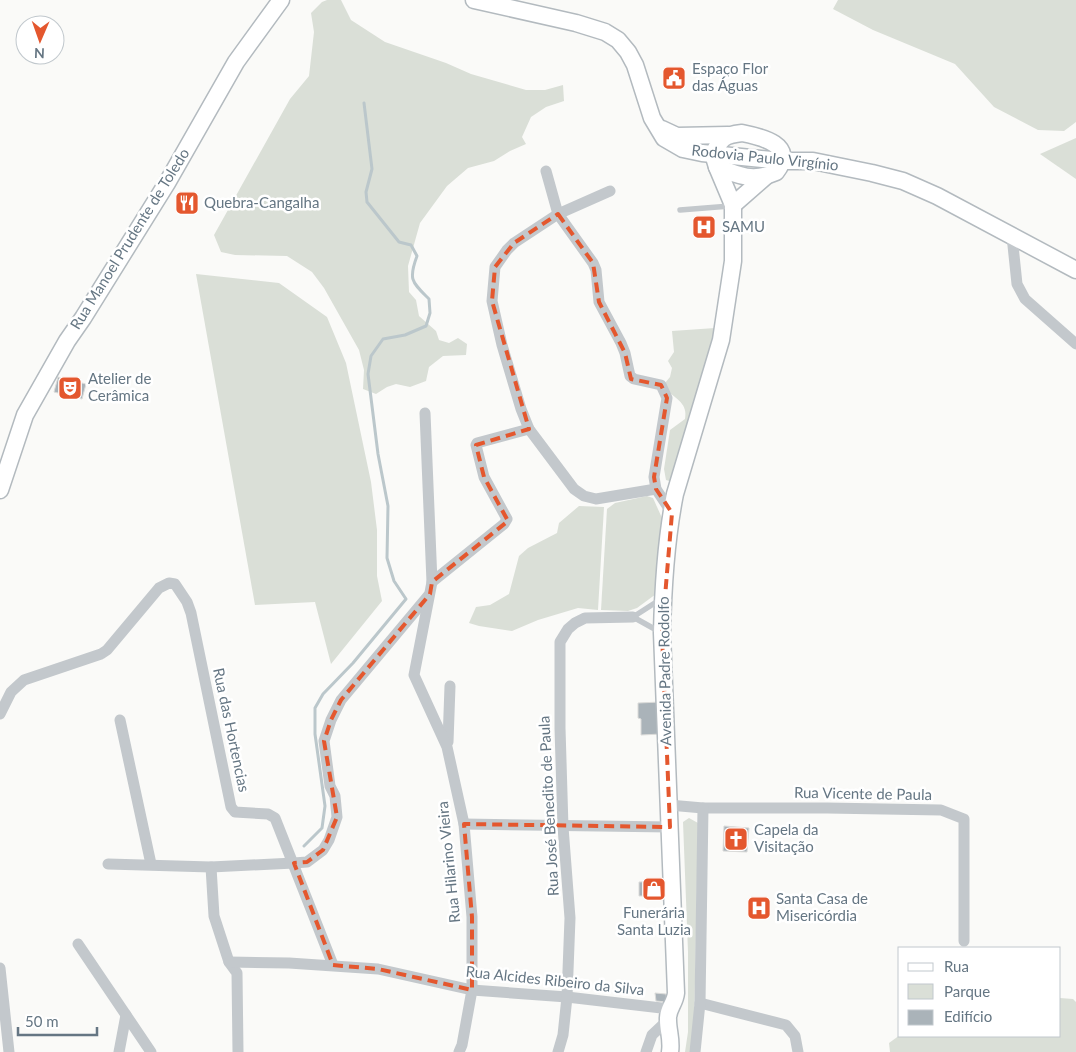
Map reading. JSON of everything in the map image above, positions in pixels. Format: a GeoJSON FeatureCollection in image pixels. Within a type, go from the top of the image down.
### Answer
{"type":"FeatureCollection","features":[{"type":"Feature","properties":{"kind":"street","name":"Rua Manoel Prudente de Toledo"},"geometry":{"type":"LineString","coordinates":[[0,490],[25,415],[67,341],[167,183],[236,62],[281,0]]}},
{"type":"Feature","properties":{"kind":"street","name":"Rodovia Paulo Virgínio"},"geometry":{"type":"LineString","coordinates":[[474,0],[576,23],[605,32],[618,40],[636,65],[652,118],[664,138],[683,149],[715,160],[775,170],[813,161],[872,173],[903,182],[938,196],[1076,270]]}},
{"type":"Feature","properties":{"kind":"street"},"geometry":{"type":"LineString","coordinates":[[657,126],[677,136],[742,134],[761,137],[772,141],[781,150],[775,170],[732,205]]}},
{"type":"Feature","properties":{"kind":"street"},"geometry":{"type":"LineString","coordinates":[[728,134],[719,142],[715,160],[746,178],[775,170]]}},
{"type":"Feature","properties":{"kind":"street","name":"Avenida Padre Rodolfo"},"geometry":{"type":"LineString","coordinates":[[670,1052],[672,1042],[669,1014],[675,1001],[676,993],[662,598],[672,513],[720,340],[733,261],[732,205],[715,160]]}},
{"type":"Feature","properties":{"kind":"street"},"geometry":{"type":"LineString","coordinates":[[546,171],[558,214],[596,270],[599,302],[623,348],[630,376],[634,380],[661,385],[667,398],[654,477],[656,489],[672,513]]}},
{"type":"Feature","properties":{"kind":"street"},"geometry":{"type":"LineString","coordinates":[[610,191],[558,214],[506,250],[495,267],[492,301],[505,354],[521,409],[529,429],[574,489],[584,496],[596,499],[656,489]]}},
{"type":"Feature","properties":{"kind":"street"},"geometry":{"type":"LineString","coordinates":[[1012,236],[1017,284],[1024,299],[1076,344]]}},
{"type":"Feature","properties":{"kind":"street","name":"Rua Hilarino Vieira"},"geometry":{"type":"LineString","coordinates":[[425,413],[432,582],[414,675],[447,747],[464,824],[472,917],[472,990],[462,1045],[458,1052]]}},
{"type":"Feature","properties":{"kind":"street"},"geometry":{"type":"LineString","coordinates":[[432,582],[504,524],[507,519],[484,477],[477,443],[529,429]]}},
{"type":"Feature","properties":{"kind":"street","name":"Rua das Hortencias"},"geometry":{"type":"LineString","coordinates":[[0,714],[11,692],[24,680],[83,661],[107,650],[159,588],[164,584],[171,583],[178,587],[191,613],[231,807],[235,812],[268,814],[275,818],[333,965]]}},
{"type":"Feature","properties":{"kind":"street"},"geometry":{"type":"LineString","coordinates":[[108,864],[211,867],[294,863],[307,862],[323,850],[329,840],[337,817],[335,796],[330,786],[324,741],[331,720],[341,700],[430,594]]}},
{"type":"Feature","properties":{"kind":"street","name":"Rua José Benedito de Paula"},"geometry":{"type":"LineString","coordinates":[[558,1052],[563,1034],[567,997],[570,918],[562,827],[560,642],[568,629],[585,618],[633,617]]}},
{"type":"Feature","properties":{"kind":"street"},"geometry":{"type":"LineString","coordinates":[[447,747],[450,686]]}},
{"type":"Feature","properties":{"kind":"street"},"geometry":{"type":"LineString","coordinates":[[120,720],[151,864]]}},
{"type":"Feature","properties":{"kind":"street","name":"Rua Vicente de Paula"},"geometry":{"type":"LineString","coordinates":[[669,805],[703,808],[941,810],[964,820],[964,941]]}},
{"type":"Feature","properties":{"kind":"street"},"geometry":{"type":"LineString","coordinates":[[695,1052],[700,1004],[703,808]]}},
{"type":"Feature","properties":{"kind":"street"},"geometry":{"type":"LineString","coordinates":[[464,824],[670,828]]}},
{"type":"Feature","properties":{"kind":"street"},"geometry":{"type":"LineString","coordinates":[[211,867],[214,916],[229,962],[237,973],[238,1052]]}},
{"type":"Feature","properties":{"kind":"street"},"geometry":{"type":"LineString","coordinates":[[78,944],[151,1052]]}},
{"type":"Feature","properties":{"kind":"street","name":"Rua Alcides Ribeiro da Silva"},"geometry":{"type":"LineString","coordinates":[[229,962],[333,965],[378,969],[472,990],[567,997],[669,1014]]}},
{"type":"Feature","properties":{"kind":"street"},"geometry":{"type":"LineString","coordinates":[[0,968],[9,1052]]}},
{"type":"Feature","properties":{"kind":"street"},"geometry":{"type":"LineString","coordinates":[[700,1004],[786,1025],[795,1036],[798,1052]]}},
{"type":"Feature","properties":{"kind":"street"},"geometry":{"type":"LineString","coordinates":[[646,1052],[652,1035],[669,1014]]}},
{"type":"Feature","properties":{"kind":"street"},"geometry":{"type":"LineString","coordinates":[[119,1052],[126,1015]]}},
{"type":"Feature","properties":{"kind":"lane"},"geometry":{"type":"LineString","coordinates":[[680,210],[732,205]]}},
{"type":"Feature","properties":{"kind":"lane"},"geometry":{"type":"LineString","coordinates":[[662,598],[633,617],[662,633]]}},
{"type":"Feature","properties":{"kind":"highlighted area"},"geometry":{"type":"Polygon","coordinates":[[[558,214],[593,263],[599,302],[625,353],[631,379],[661,385],[667,398],[654,477],[656,489],[672,513],[662,633],[670,827],[464,824],[472,917],[472,990],[378,969],[333,965],[294,863],[307,862],[323,850],[337,817],[324,741],[331,720],[341,700],[430,594],[432,582],[508,521],[484,477],[476,445],[529,429],[492,301],[495,267],[514,243],[558,214]]]}},
{"type":"Feature","properties":{"kind":"green space"},"geometry":{"type":"Polygon","coordinates":[[[341,0],[351,20],[385,42],[446,63],[471,74],[526,90],[545,90],[563,85],[564,101],[546,107],[531,117],[522,137],[526,144],[494,161],[468,168],[447,186],[420,223],[408,266],[409,292],[416,300],[419,316],[436,331],[439,340],[449,343],[458,338],[467,344],[466,355],[443,356],[429,367],[426,381],[410,387],[396,384],[376,394],[363,389],[364,370],[359,350],[324,288],[312,272],[287,256],[235,255],[221,252],[214,235],[290,99],[309,76],[314,32],[311,13],[322,2],[341,0]]]}},
{"type":"Feature","properties":{"kind":"green space"},"geometry":{"type":"Polygon","coordinates":[[[838,0],[1076,0],[1076,122],[1064,131],[1038,130],[994,107],[955,64],[873,30],[833,9],[838,0]]]}},
{"type":"Feature","properties":{"kind":"green space"},"geometry":{"type":"Polygon","coordinates":[[[1076,138],[1076,179],[1040,154],[1076,138]]]}},
{"type":"Feature","properties":{"kind":"green space"},"geometry":{"type":"Polygon","coordinates":[[[196,274],[279,283],[327,317],[346,363],[371,482],[377,530],[377,576],[382,601],[331,664],[315,602],[255,605],[196,274]]]}},
{"type":"Feature","properties":{"kind":"green space"},"geometry":{"type":"Polygon","coordinates":[[[715,328],[672,482],[666,480],[664,469],[670,430],[685,419],[685,409],[678,399],[666,390],[665,383],[670,377],[672,368],[668,361],[674,352],[672,331],[715,328]]]}},
{"type":"Feature","properties":{"kind":"green space"},"geometry":{"type":"Polygon","coordinates":[[[647,496],[653,498],[662,518],[656,594],[637,608],[628,611],[601,610],[607,509],[615,503],[647,496]]]}},
{"type":"Feature","properties":{"kind":"green space"},"geometry":{"type":"Polygon","coordinates":[[[579,506],[604,507],[598,610],[578,608],[538,620],[512,631],[469,623],[476,607],[490,605],[509,594],[519,556],[528,548],[557,533],[559,523],[579,506]]]}},
{"type":"Feature","properties":{"kind":"green space"},"geometry":{"type":"Polygon","coordinates":[[[689,818],[698,823],[694,1034],[690,1052],[685,1052],[688,1032],[688,952],[683,822],[689,818]]]}},
{"type":"Feature","properties":{"kind":"green space"},"geometry":{"type":"Polygon","coordinates":[[[1061,998],[1073,999],[1076,1002],[1076,1052],[890,1052],[889,1043],[898,1036],[1061,1037],[1061,998]]]}},
{"type":"Feature","properties":{"kind":"building","name":"SAMU"},"geometry":{"type":"Polygon","coordinates":[[[711,217],[712,236],[697,238],[695,219],[711,217]]]}},
{"type":"Feature","properties":{"kind":"building","name":"Atelier de Cerâmica"},"geometry":{"type":"Polygon","coordinates":[[[58,377],[86,384],[82,399],[54,392],[58,377]]]}},
{"type":"Feature","properties":{"kind":"building"},"geometry":{"type":"Polygon","coordinates":[[[661,702],[661,734],[641,735],[638,703],[661,702]]]}},
{"type":"Feature","properties":{"kind":"building","name":"Capela da Visitação"},"geometry":{"type":"Polygon","coordinates":[[[724,826],[749,828],[747,852],[723,851],[724,826]]]}},
{"type":"Feature","properties":{"kind":"building","name":"Funerária Santa Luzia"},"geometry":{"type":"Polygon","coordinates":[[[668,881],[669,900],[655,900],[655,896],[639,896],[639,882],[668,881]]]}},
{"type":"Feature","properties":{"kind":"building"},"geometry":{"type":"Polygon","coordinates":[[[655,993],[666,994],[667,1002],[656,1001],[655,993]]]}},
{"type":"Feature","properties":{"kind":"waterway"},"geometry":{"type":"LineString","coordinates":[[304,846],[322,828],[325,806],[315,734],[315,708],[323,694],[353,663],[406,599],[394,581],[387,558],[388,506],[378,454],[368,374],[371,356],[383,339],[405,335],[426,326],[430,313],[429,299],[413,280],[412,276],[417,256],[411,245],[399,242],[367,202],[366,192],[372,169],[364,103]]}},
{"type":"Feature","properties":{"kind":"place","name":"Espaço Flor das Águas"},"geometry":{"type":"Point","coordinates":[674,78]}},
{"type":"Feature","properties":{"kind":"place","name":"Quebra-Cangalha"},"geometry":{"type":"Point","coordinates":[187,203]}},
{"type":"Feature","properties":{"kind":"place","name":"SAMU"},"geometry":{"type":"Point","coordinates":[704,227]}},
{"type":"Feature","properties":{"kind":"place","name":"Atelier de Cerâmica"},"geometry":{"type":"Point","coordinates":[70,388]}},
{"type":"Feature","properties":{"kind":"place","name":"Capela da Visitação"},"geometry":{"type":"Point","coordinates":[736,839]}},
{"type":"Feature","properties":{"kind":"place","name":"Funerária Santa Luzia"},"geometry":{"type":"Point","coordinates":[654,889]}},
{"type":"Feature","properties":{"kind":"place","name":"Santa Casa de Misericórdia"},"geometry":{"type":"Point","coordinates":[759,908]}}]}
